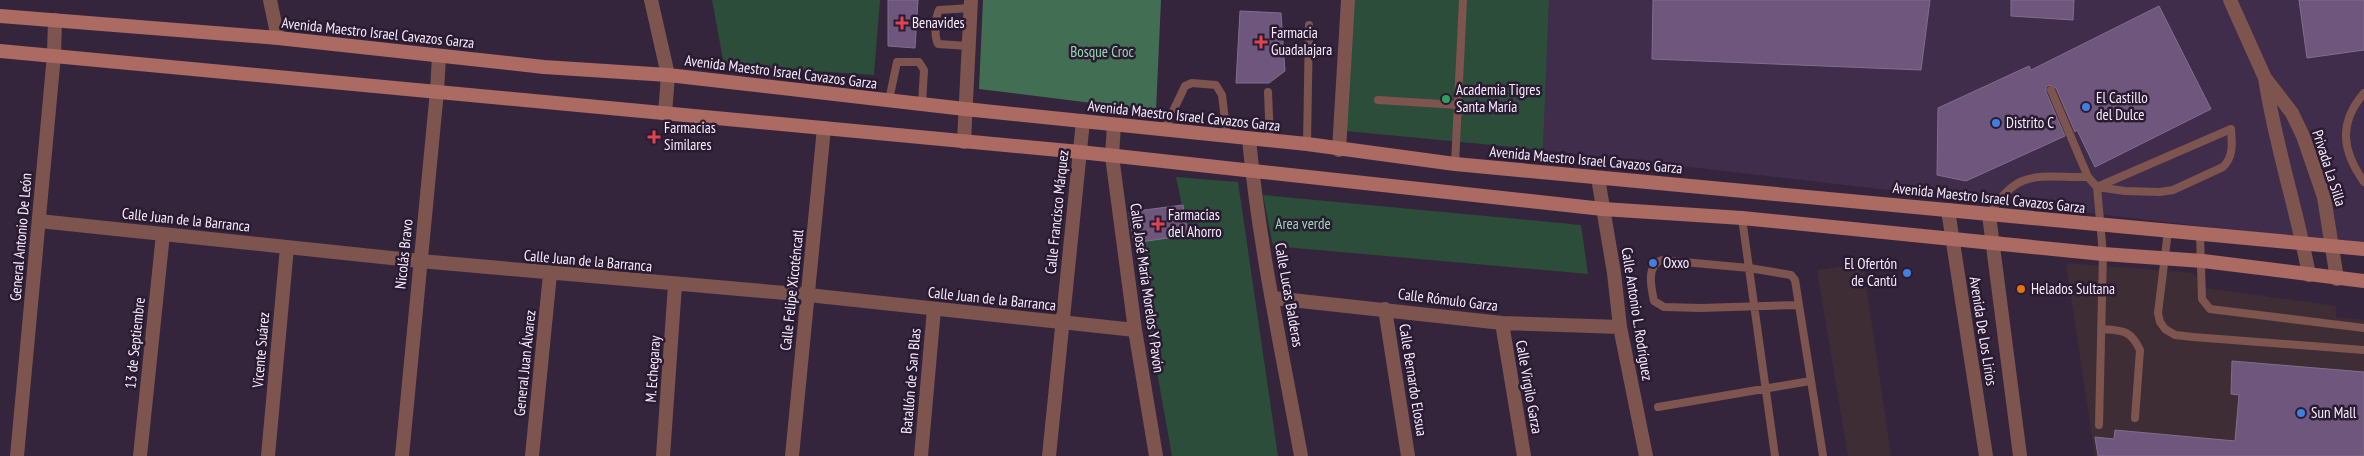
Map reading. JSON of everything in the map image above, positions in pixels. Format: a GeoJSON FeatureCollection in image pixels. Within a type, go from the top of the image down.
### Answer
{"type":"FeatureCollection","features":[{"type":"Feature","properties":{"kind":"main road","name":"Avenida Maestro Israel Cavazos Garza"},"geometry":{"type":"LineString","coordinates":[[0,16],[278,38],[544,67],[668,75],[1082,122],[1270,142],[1307,144],[1339,150],[1455,164],[2364,249]]}},
{"type":"Feature","properties":{"kind":"main road"},"geometry":{"type":"LineString","coordinates":[[0,51],[1080,152],[1603,209],[1742,218],[2103,254],[2203,261],[2364,281]]}},
{"type":"Feature","properties":{"kind":"street"},"geometry":{"type":"LineString","coordinates":[[270,0],[278,38]]}},
{"type":"Feature","properties":{"kind":"street"},"geometry":{"type":"LineString","coordinates":[[651,0],[668,75],[666,114]]}},
{"type":"Feature","properties":{"kind":"street"},"geometry":{"type":"LineString","coordinates":[[1339,150],[1348,0]]}},
{"type":"Feature","properties":{"kind":"street","name":"Privada La Silla"},"geometry":{"type":"LineString","coordinates":[[2230,0],[2265,78],[2292,113],[2303,136],[2324,197],[2337,278]]}},
{"type":"Feature","properties":{"kind":"street"},"geometry":{"type":"LineString","coordinates":[[964,142],[970,4]]}},
{"type":"Feature","properties":{"kind":"street","name":"General Antonio De León"},"geometry":{"type":"LineString","coordinates":[[17,456],[54,55],[55,20]]}},
{"type":"Feature","properties":{"kind":"street","name":"Nicolás Bravo"},"geometry":{"type":"LineString","coordinates":[[402,456],[437,91],[438,56]]}},
{"type":"Feature","properties":{"kind":"street","name":"Privada La Silla"},"geometry":{"type":"LineString","coordinates":[[2265,78],[2271,118],[2303,243],[2308,275]]}},
{"type":"Feature","properties":{"kind":"street","name":"Calle Francisco Márquez"},"geometry":{"type":"LineString","coordinates":[[1049,456],[1082,122]]}},
{"type":"Feature","properties":{"kind":"street","name":"Calle José María Morelos Y Pavón"},"geometry":{"type":"LineString","coordinates":[[1114,125],[1112,156],[1135,330],[1156,456]]}},
{"type":"Feature","properties":{"kind":"street","name":"Calle Felipe Xicoténcatl"},"geometry":{"type":"LineString","coordinates":[[792,456],[824,128]]}},
{"type":"Feature","properties":{"kind":"street","name":"Calle Lucas Balderas"},"geometry":{"type":"LineString","coordinates":[[1249,139],[1252,172],[1301,456]]}},
{"type":"Feature","properties":{"kind":"street","name":"Calle Antonio L. Rodríguez"},"geometry":{"type":"LineString","coordinates":[[1598,178],[1614,273],[1620,327],[1646,456]]}},
{"type":"Feature","properties":{"kind":"street","name":"Avenida De Los Lirios"},"geometry":{"type":"LineString","coordinates":[[1948,210],[1986,456]]}},
{"type":"Feature","properties":{"kind":"street","name":"Avenida De Los Lirios"},"geometry":{"type":"LineString","coordinates":[[1989,215],[2020,456]]}},
{"type":"Feature","properties":{"kind":"street","name":"Calle Juan de la Barranca"},"geometry":{"type":"LineString","coordinates":[[39,221],[550,274],[934,308],[1135,330]]}},
{"type":"Feature","properties":{"kind":"street","name":"13 de Septiembre"},"geometry":{"type":"LineString","coordinates":[[140,456],[163,234]]}},
{"type":"Feature","properties":{"kind":"street","name":"Vicente Suárez"},"geometry":{"type":"LineString","coordinates":[[268,456],[287,247]]}},
{"type":"Feature","properties":{"kind":"street","name":"General Juan Álvarez"},"geometry":{"type":"LineString","coordinates":[[532,456],[550,274]]}},
{"type":"Feature","properties":{"kind":"street","name":"M. Echegaray"},"geometry":{"type":"LineString","coordinates":[[663,456],[675,285]]}},
{"type":"Feature","properties":{"kind":"street","name":"Calle Rómulo Garza"},"geometry":{"type":"LineString","coordinates":[[1273,298],[1385,309],[1502,324],[1620,327]]}},
{"type":"Feature","properties":{"kind":"street","name":"Batallón de San Blas"},"geometry":{"type":"LineString","coordinates":[[921,456],[934,308]]}},
{"type":"Feature","properties":{"kind":"street","name":"Calle Bernardo Elosua"},"geometry":{"type":"LineString","coordinates":[[1385,309],[1408,456]]}},
{"type":"Feature","properties":{"kind":"street","name":"Calle Virgilo Garza"},"geometry":{"type":"LineString","coordinates":[[1502,324],[1524,456]]}},
{"type":"Feature","properties":{"kind":"lane"},"geometry":{"type":"LineString","coordinates":[[1455,164],[1463,0]]}},
{"type":"Feature","properties":{"kind":"lane"},"geometry":{"type":"LineString","coordinates":[[968,46],[938,44],[936,40],[937,14],[943,8],[970,4]]}},
{"type":"Feature","properties":{"kind":"lane"},"geometry":{"type":"LineString","coordinates":[[1307,144],[1309,25]]}},
{"type":"Feature","properties":{"kind":"lane"},"geometry":{"type":"LineString","coordinates":[[889,100],[896,62],[919,62],[924,70],[922,104]]}},
{"type":"Feature","properties":{"kind":"lane"},"geometry":{"type":"LineString","coordinates":[[1164,130],[1186,86],[1192,83],[1208,84],[1216,85],[1220,89],[1227,137]]}},
{"type":"Feature","properties":{"kind":"lane"},"geometry":{"type":"LineString","coordinates":[[2051,90],[2088,177],[2097,187],[2103,254],[2099,424]]}},
{"type":"Feature","properties":{"kind":"lane"},"geometry":{"type":"LineString","coordinates":[[1268,92],[1270,142]]}},
{"type":"Feature","properties":{"kind":"lane"},"geometry":{"type":"LineString","coordinates":[[2364,93],[2349,118],[2345,137],[2348,156],[2364,182]]}},
{"type":"Feature","properties":{"kind":"lane"},"geometry":{"type":"LineString","coordinates":[[1378,100],[1458,105]]}},
{"type":"Feature","properties":{"kind":"lane"},"geometry":{"type":"LineString","coordinates":[[2231,129],[2232,147],[2227,162],[2223,167],[2173,190],[2147,192],[2097,187],[2231,129]]}},
{"type":"Feature","properties":{"kind":"lane"},"geometry":{"type":"LineString","coordinates":[[1989,215],[1998,199],[2011,186],[2024,178],[2088,177]]}},
{"type":"Feature","properties":{"kind":"lane"},"geometry":{"type":"LineString","coordinates":[[1742,218],[1775,456]]}},
{"type":"Feature","properties":{"kind":"lane"},"geometry":{"type":"LineString","coordinates":[[2168,231],[2158,313],[2165,329],[2175,335],[2364,350]]}},
{"type":"Feature","properties":{"kind":"lane"},"geometry":{"type":"LineString","coordinates":[[2200,234],[2203,261],[2202,299],[2210,309],[2364,328]]}},
{"type":"Feature","properties":{"kind":"lane"},"geometry":{"type":"LineString","coordinates":[[1798,305],[1664,307],[1654,301],[1652,293],[1652,267],[1656,262],[1662,260],[1791,274],[1795,280],[1823,456]]}},
{"type":"Feature","properties":{"kind":"lane"},"geometry":{"type":"LineString","coordinates":[[2102,329],[2127,332],[2136,340],[2140,350],[2135,418]]}},
{"type":"Feature","properties":{"kind":"lane"},"geometry":{"type":"LineString","coordinates":[[1658,407],[1810,382]]}},
{"type":"Feature","properties":{"kind":"shaded area"},"geometry":{"type":"Polygon","coordinates":[[[1549,0],[2364,0],[2364,245],[1543,150],[1549,0]]]}},
{"type":"Feature","properties":{"kind":"shaded area","name":"Sun Mall"},"geometry":{"type":"Polygon","coordinates":[[[2066,263],[2193,273],[2198,279],[2198,287],[2336,306],[2336,317],[2364,320],[2364,456],[2095,456],[2066,263]]]}},
{"type":"Feature","properties":{"kind":"shaded area"},"geometry":{"type":"Polygon","coordinates":[[[1863,264],[1891,456],[1848,456],[1817,270],[1863,264]]]}},
{"type":"Feature","properties":{"kind":"green space"},"geometry":{"type":"Polygon","coordinates":[[[712,0],[880,0],[874,75],[724,65],[712,0]]]}},
{"type":"Feature","properties":{"kind":"green space","name":"Bosque Croc"},"geometry":{"type":"Polygon","coordinates":[[[983,0],[1161,0],[1156,111],[979,89],[983,0]]]}},
{"type":"Feature","properties":{"kind":"green space","name":"Academia Tigres Santa María"},"geometry":{"type":"Polygon","coordinates":[[[1353,0],[1549,0],[1543,150],[1346,131],[1353,0]]]}},
{"type":"Feature","properties":{"kind":"green space"},"geometry":{"type":"Polygon","coordinates":[[[1176,177],[1238,182],[1278,456],[1172,456],[1134,243],[1188,235],[1176,177]]]}},
{"type":"Feature","properties":{"kind":"green space","name":"Area verde"},"geometry":{"type":"Polygon","coordinates":[[[1263,195],[1581,225],[1588,274],[1273,246],[1263,195]]]}},
{"type":"Feature","properties":{"kind":"building","name":"Benavides"},"geometry":{"type":"Polygon","coordinates":[[[888,0],[918,0],[915,48],[888,46],[888,0]]]}},
{"type":"Feature","properties":{"kind":"building"},"geometry":{"type":"Polygon","coordinates":[[[1653,0],[1930,0],[1921,70],[1652,59],[1653,0]]]}},
{"type":"Feature","properties":{"kind":"building"},"geometry":{"type":"Polygon","coordinates":[[[2011,0],[2074,0],[2073,20],[2011,16],[2011,0]]]}},
{"type":"Feature","properties":{"kind":"building"},"geometry":{"type":"Polygon","coordinates":[[[2299,0],[2364,0],[2364,50],[2307,58],[2299,0]]]}},
{"type":"Feature","properties":{"kind":"building"},"geometry":{"type":"Polygon","coordinates":[[[2159,6],[2211,109],[2095,167],[2077,130],[2075,132],[2056,88],[2049,85],[2046,87],[2046,92],[2065,136],[1966,181],[1937,175],[1938,108],[2029,66],[2031,70],[2159,6]]]}},
{"type":"Feature","properties":{"kind":"building","name":"Farmacia Guadalajara"},"geometry":{"type":"Polygon","coordinates":[[[1240,11],[1281,13],[1285,71],[1269,83],[1236,83],[1240,11]]]}},
{"type":"Feature","properties":{"kind":"building","name":"Farmacias del Ahorro"},"geometry":{"type":"Polygon","coordinates":[[[1183,205],[1188,235],[1134,243],[1129,212],[1183,205]]]}},
{"type":"Feature","properties":{"kind":"building","name":"Sun Mall"},"geometry":{"type":"Polygon","coordinates":[[[2232,361],[2364,372],[2364,456],[2098,456],[2095,437],[2114,439],[2115,430],[2235,441],[2239,395],[2231,394],[2232,361]]]}},
{"type":"Feature","properties":{"kind":"place","name":"Benavides"},"geometry":{"type":"Point","coordinates":[902,23]}},
{"type":"Feature","properties":{"kind":"place","name":"Farmacia Guadalajara"},"geometry":{"type":"Point","coordinates":[1261,42]}},
{"type":"Feature","properties":{"kind":"place","name":"Academia Tigres Santa María"},"geometry":{"type":"Point","coordinates":[1446,99]}},
{"type":"Feature","properties":{"kind":"place","name":"El Castillo del Dulce"},"geometry":{"type":"Point","coordinates":[2086,107]}},
{"type":"Feature","properties":{"kind":"place","name":"Distrito C"},"geometry":{"type":"Point","coordinates":[1996,123]}},
{"type":"Feature","properties":{"kind":"place","name":"Farmacias Similares"},"geometry":{"type":"Point","coordinates":[654,137]}},
{"type":"Feature","properties":{"kind":"place","name":"Farmacias del Ahorro"},"geometry":{"type":"Point","coordinates":[1158,224]}},
{"type":"Feature","properties":{"kind":"place","name":"Oxxo"},"geometry":{"type":"Point","coordinates":[1653,263]}},
{"type":"Feature","properties":{"kind":"place","name":"El Ofertón de Cantú"},"geometry":{"type":"Point","coordinates":[1907,273]}},
{"type":"Feature","properties":{"kind":"place","name":"Helados Sultana"},"geometry":{"type":"Point","coordinates":[2021,289]}},
{"type":"Feature","properties":{"kind":"place","name":"Sun Mall"},"geometry":{"type":"Point","coordinates":[2301,413]}}]}
